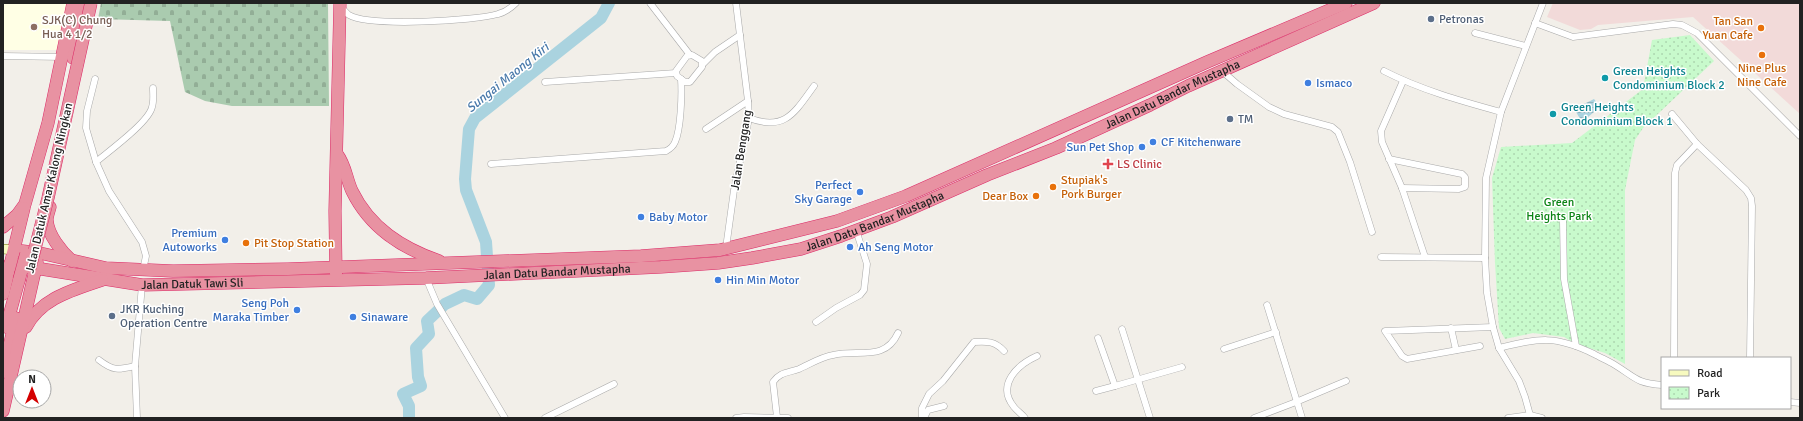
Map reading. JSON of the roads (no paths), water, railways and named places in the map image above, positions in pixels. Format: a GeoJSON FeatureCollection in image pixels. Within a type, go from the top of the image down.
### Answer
{"type":"FeatureCollection","features":[{"type":"Feature","properties":{"kind":"highway"},"geometry":{"type":"LineString","coordinates":[[3,294],[8,249],[25,204],[48,123],[63,57],[73,3]]}},
{"type":"Feature","properties":{"kind":"highway","name":"Jalan Datuk Amar Kalong Ningkan"},"geometry":{"type":"LineString","coordinates":[[3,340],[42,194],[73,58],[83,3]]}},
{"type":"Feature","properties":{"kind":"highway","name":"Jalan Datuk Amar Kalong Ningkan"},"geometry":{"type":"LineString","coordinates":[[3,372],[48,198],[91,3]]}},
{"type":"Feature","properties":{"kind":"highway"},"geometry":{"type":"LineString","coordinates":[[3,411],[96,3]]}},
{"type":"Feature","properties":{"kind":"highway","name":"Jalan Datu Bandar Mustapha"},"geometry":{"type":"LineString","coordinates":[[336,268],[641,256],[726,248],[837,221],[906,196],[1207,62],[1346,3]]}},
{"type":"Feature","properties":{"kind":"highway","name":"Jalan Datu Bandar Mustapha"},"geometry":{"type":"LineString","coordinates":[[336,282],[718,263],[801,249],[892,217],[987,175],[1056,148],[1374,3]]}},
{"type":"Feature","properties":{"kind":"highway"},"geometry":{"type":"LineString","coordinates":[[336,282],[340,4]]}},
{"type":"Feature","properties":{"kind":"highway"},"geometry":{"type":"LineString","coordinates":[[337,153],[344,164],[347,176],[359,204],[380,229],[400,244],[444,263]]}},
{"type":"Feature","properties":{"kind":"highway"},"geometry":{"type":"LineString","coordinates":[[3,227],[25,204]]}},
{"type":"Feature","properties":{"kind":"highway"},"geometry":{"type":"LineString","coordinates":[[47,220],[58,245],[63,253],[72,261]]}},
{"type":"Feature","properties":{"kind":"highway","name":"Jalan Datuk Tawi Sli"},"geometry":{"type":"LineString","coordinates":[[8,249],[40,253],[106,268],[143,270],[336,268]]}},
{"type":"Feature","properties":{"kind":"highway","name":"Jalan Datuk Tawi Sli"},"geometry":{"type":"LineString","coordinates":[[7,264],[142,285],[336,282]]}},
{"type":"Feature","properties":{"kind":"highway"},"geometry":{"type":"LineString","coordinates":[[358,266],[358,272],[367,280]]}},
{"type":"Feature","properties":{"kind":"highway"},"geometry":{"type":"LineString","coordinates":[[20,337],[31,316],[41,307],[63,294],[103,280]]}},
{"type":"Feature","properties":{"kind":"street"},"geometry":{"type":"LineString","coordinates":[[340,4],[350,15],[364,20],[435,22],[498,14],[508,10],[516,3]]}},
{"type":"Feature","properties":{"kind":"street"},"geometry":{"type":"LineString","coordinates":[[650,3],[690,55],[695,55],[701,61],[702,68],[690,82],[682,98]]}},
{"type":"Feature","properties":{"kind":"street","name":"Jalan Benggang"},"geometry":{"type":"LineString","coordinates":[[726,248],[734,190],[749,118],[736,3]]}},
{"type":"Feature","properties":{"kind":"street"},"geometry":{"type":"LineString","coordinates":[[1530,415],[1519,381],[1499,348],[1492,327],[1484,258],[1486,178],[1501,112],[1543,3]]}},
{"type":"Feature","properties":{"kind":"street"},"geometry":{"type":"LineString","coordinates":[[1535,23],[1572,37],[1673,24],[1682,25],[1697,32],[1800,136]]}},
{"type":"Feature","properties":{"kind":"street"},"geometry":{"type":"LineString","coordinates":[[1475,33],[1526,46]]}},
{"type":"Feature","properties":{"kind":"street"},"geometry":{"type":"LineString","coordinates":[[701,61],[740,35]]}},
{"type":"Feature","properties":{"kind":"street"},"geometry":{"type":"LineString","coordinates":[[676,73],[677,68],[690,55]]}},
{"type":"Feature","properties":{"kind":"street"},"geometry":{"type":"LineString","coordinates":[[3,56],[63,57]]}},
{"type":"Feature","properties":{"kind":"street"},"geometry":{"type":"LineString","coordinates":[[1222,71],[1269,107],[1284,114],[1332,127],[1338,132],[1352,169],[1372,232]]}},
{"type":"Feature","properties":{"kind":"street"},"geometry":{"type":"LineString","coordinates":[[1384,71],[1403,81],[1437,94],[1501,112]]}},
{"type":"Feature","properties":{"kind":"street"},"geometry":{"type":"LineString","coordinates":[[676,73],[685,82],[690,82]]}},
{"type":"Feature","properties":{"kind":"street"},"geometry":{"type":"LineString","coordinates":[[545,82],[676,73]]}},
{"type":"Feature","properties":{"kind":"street"},"geometry":{"type":"LineString","coordinates":[[96,79],[87,111],[86,128],[96,162],[109,190],[142,242],[146,256],[143,270]]}},
{"type":"Feature","properties":{"kind":"street"},"geometry":{"type":"LineString","coordinates":[[491,164],[666,150],[671,148],[676,140],[682,98],[681,79]]}},
{"type":"Feature","properties":{"kind":"street"},"geometry":{"type":"LineString","coordinates":[[1403,81],[1381,131],[1382,142],[1402,188],[1425,257]]}},
{"type":"Feature","properties":{"kind":"street"},"geometry":{"type":"LineString","coordinates":[[749,118],[772,124],[792,116],[814,86]]}},
{"type":"Feature","properties":{"kind":"street"},"geometry":{"type":"LineString","coordinates":[[96,162],[134,130],[150,112],[152,106],[153,88]]}},
{"type":"Feature","properties":{"kind":"street"},"geometry":{"type":"LineString","coordinates":[[706,129],[748,101]]}},
{"type":"Feature","properties":{"kind":"street"},"geometry":{"type":"LineString","coordinates":[[1672,114],[1697,144],[1746,190],[1752,200],[1750,357]]}},
{"type":"Feature","properties":{"kind":"street"},"geometry":{"type":"LineString","coordinates":[[1674,357],[1675,173],[1677,165],[1697,144]]}},
{"type":"Feature","properties":{"kind":"street"},"geometry":{"type":"LineString","coordinates":[[1389,158],[1462,174],[1465,177],[1465,187],[1459,189],[1402,188]]}},
{"type":"Feature","properties":{"kind":"street"},"geometry":{"type":"LineString","coordinates":[[1562,221],[1564,279],[1576,346]]}},
{"type":"Feature","properties":{"kind":"street"},"geometry":{"type":"LineString","coordinates":[[816,322],[860,295],[864,290],[867,264],[856,230]]}},
{"type":"Feature","properties":{"kind":"street"},"geometry":{"type":"LineString","coordinates":[[1381,257],[1484,258]]}},
{"type":"Feature","properties":{"kind":"street"},"geometry":{"type":"LineString","coordinates":[[426,278],[437,304],[505,418]]}},
{"type":"Feature","properties":{"kind":"street"},"geometry":{"type":"LineString","coordinates":[[137,418],[135,366],[142,285]]}},
{"type":"Feature","properties":{"kind":"street"},"geometry":{"type":"LineString","coordinates":[[1267,306],[1302,418]]}},
{"type":"Feature","properties":{"kind":"street"},"geometry":{"type":"LineString","coordinates":[[1480,346],[1408,359],[1404,358],[1385,333],[1386,330],[1492,327]]}},
{"type":"Feature","properties":{"kind":"street"},"geometry":{"type":"LineString","coordinates":[[1122,328],[1150,418]]}},
{"type":"Feature","properties":{"kind":"street"},"geometry":{"type":"LineString","coordinates":[[1451,328],[1456,350]]}},
{"type":"Feature","properties":{"kind":"street"},"geometry":{"type":"LineString","coordinates":[[1224,349],[1276,332]]}},
{"type":"Feature","properties":{"kind":"street"},"geometry":{"type":"LineString","coordinates":[[777,417],[773,382],[778,375],[798,369],[831,355],[850,352],[880,352],[894,342],[898,333]]}},
{"type":"Feature","properties":{"kind":"street"},"geometry":{"type":"LineString","coordinates":[[1098,338],[1114,386]]}},
{"type":"Feature","properties":{"kind":"street"},"geometry":{"type":"LineString","coordinates":[[1499,348],[1538,340],[1554,340],[1576,346],[1615,365],[1635,380],[1649,384],[1661,385]]}},
{"type":"Feature","properties":{"kind":"street"},"geometry":{"type":"LineString","coordinates":[[923,418],[922,408],[928,394],[943,381],[974,342],[987,341],[998,344],[1004,351]]}},
{"type":"Feature","properties":{"kind":"street"},"geometry":{"type":"LineString","coordinates":[[1025,418],[1013,407],[1008,396],[1008,386],[1012,374],[1021,366],[1037,356]]}},
{"type":"Feature","properties":{"kind":"street"},"geometry":{"type":"LineString","coordinates":[[99,360],[109,368],[120,370],[135,366]]}},
{"type":"Feature","properties":{"kind":"street"},"geometry":{"type":"LineString","coordinates":[[1096,391],[1182,367]]}},
{"type":"Feature","properties":{"kind":"street"},"geometry":{"type":"LineString","coordinates":[[1254,418],[1346,381]]}},
{"type":"Feature","properties":{"kind":"street"},"geometry":{"type":"LineString","coordinates":[[544,418],[614,384]]}},
{"type":"Feature","properties":{"kind":"street"},"geometry":{"type":"LineString","coordinates":[[923,418],[928,410],[944,406]]}},
{"type":"Feature","properties":{"kind":"street"},"geometry":{"type":"LineString","coordinates":[[1508,418],[1530,415],[1542,418]]}},
{"type":"Feature","properties":{"kind":"street"},"geometry":{"type":"LineString","coordinates":[[736,418],[788,418]]}},
{"type":"Feature","properties":{"kind":"water"},"geometry":{"type":"Polygon","coordinates":[[[1594,99],[1600,107],[1582,122],[1576,112],[1582,105],[1594,99]]]}},
{"type":"Feature","properties":{"kind":"waterway","name":"Sungai Maong Kiri"},"geometry":{"type":"LineString","coordinates":[[409,418],[409,406],[403,394],[421,386],[418,377],[416,348],[429,334],[427,321],[445,304],[464,295],[477,299],[489,285],[486,242],[466,190],[465,179],[469,129],[475,118],[601,18],[609,3]]}},
{"type":"Feature","properties":{"kind":"place","name":"Petronas"},"geometry":{"type":"Point","coordinates":[1431,19]}},
{"type":"Feature","properties":{"kind":"place","name":"SJK(C) Chung Hua 4 1/2"},"geometry":{"type":"Point","coordinates":[34,27]}},
{"type":"Feature","properties":{"kind":"place","name":"Tan San Yuan Cafe"},"geometry":{"type":"Point","coordinates":[1761,28]}},
{"type":"Feature","properties":{"kind":"place","name":"Nine Plus Nine Cafe"},"geometry":{"type":"Point","coordinates":[1762,55]}},
{"type":"Feature","properties":{"kind":"place","name":"Green Heights Condominium Block 2"},"geometry":{"type":"Point","coordinates":[1605,78]}},
{"type":"Feature","properties":{"kind":"place","name":"Ismaco"},"geometry":{"type":"Point","coordinates":[1308,83]}},
{"type":"Feature","properties":{"kind":"place","name":"Green Heights Condominium Block 1"},"geometry":{"type":"Point","coordinates":[1553,114]}},
{"type":"Feature","properties":{"kind":"place","name":"TM"},"geometry":{"type":"Point","coordinates":[1230,119]}},
{"type":"Feature","properties":{"kind":"place","name":"CF Kitchenware"},"geometry":{"type":"Point","coordinates":[1153,142]}},
{"type":"Feature","properties":{"kind":"place","name":"Sun Pet Shop"},"geometry":{"type":"Point","coordinates":[1142,147]}},
{"type":"Feature","properties":{"kind":"place","name":"LS Clinic"},"geometry":{"type":"Point","coordinates":[1108,164]}},
{"type":"Feature","properties":{"kind":"place","name":"Stupiak's Pork Burger"},"geometry":{"type":"Point","coordinates":[1053,187]}},
{"type":"Feature","properties":{"kind":"place","name":"Perfect Sky Garage"},"geometry":{"type":"Point","coordinates":[860,192]}},
{"type":"Feature","properties":{"kind":"place","name":"Dear Box"},"geometry":{"type":"Point","coordinates":[1036,196]}},
{"type":"Feature","properties":{"kind":"place","name":"Baby Motor"},"geometry":{"type":"Point","coordinates":[641,217]}},
{"type":"Feature","properties":{"kind":"place","name":"Premium Autoworks"},"geometry":{"type":"Point","coordinates":[225,240]}},
{"type":"Feature","properties":{"kind":"place","name":"Pit Stop Station"},"geometry":{"type":"Point","coordinates":[246,243]}},
{"type":"Feature","properties":{"kind":"place","name":"Ah Seng Motor"},"geometry":{"type":"Point","coordinates":[850,247]}},
{"type":"Feature","properties":{"kind":"place","name":"Hin Min Motor"},"geometry":{"type":"Point","coordinates":[718,280]}},
{"type":"Feature","properties":{"kind":"place","name":"Seng Poh Maraka Timber"},"geometry":{"type":"Point","coordinates":[297,310]}},
{"type":"Feature","properties":{"kind":"place","name":"JKR Kuching Operation Centre"},"geometry":{"type":"Point","coordinates":[112,316]}},
{"type":"Feature","properties":{"kind":"place","name":"Sinaware"},"geometry":{"type":"Point","coordinates":[353,317]}},
{"type":"Feature","properties":{"kind":"park label","name":"Green Heights Park"},"geometry":{"type":"Point","coordinates":[1559,209]}}]}
